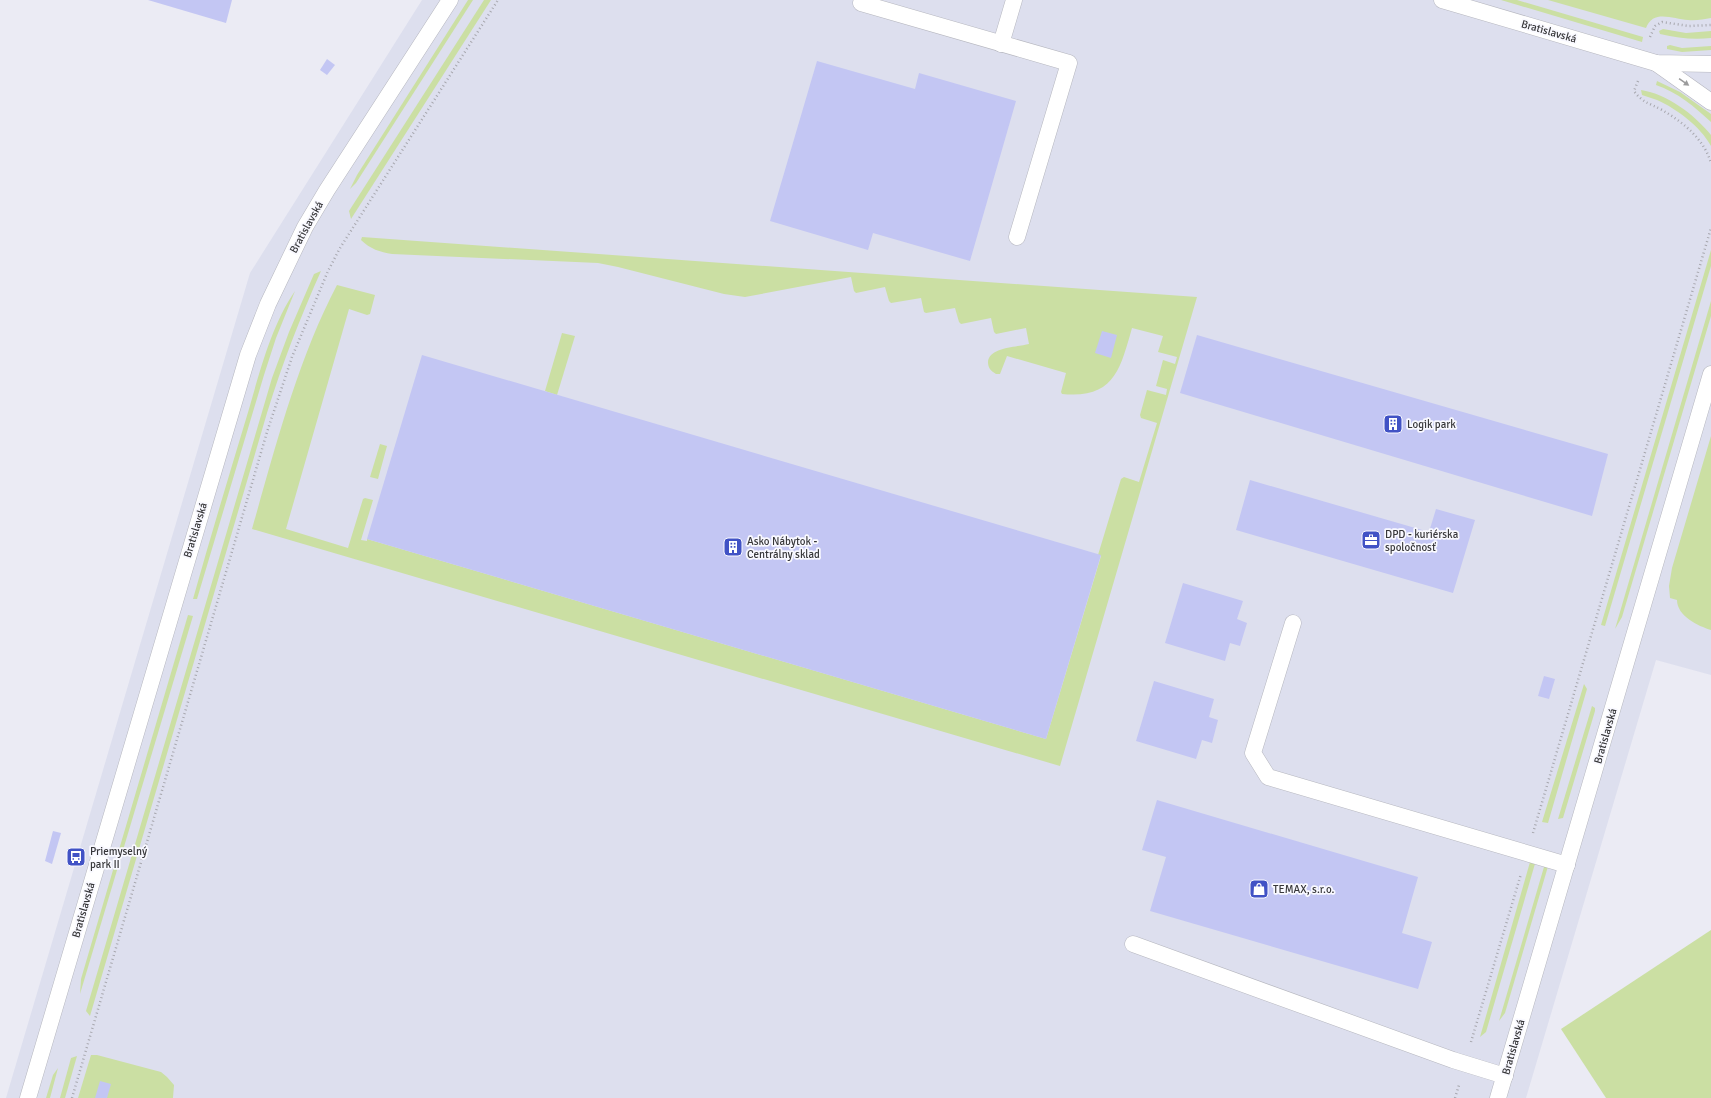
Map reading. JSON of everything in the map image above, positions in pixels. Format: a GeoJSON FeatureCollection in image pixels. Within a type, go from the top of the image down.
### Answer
{"type":"FeatureCollection","features":[{"type":"Feature","properties":{"kind":"lane","name":"Bratislavská"},"geometry":{"type":"LineString","coordinates":[[28,1098],[250,348],[268,304],[305,227],[327,190],[450,0]]}},
{"type":"Feature","properties":{"kind":"lane"},"geometry":{"type":"LineString","coordinates":[[1001,44],[1014,0]]}},
{"type":"Feature","properties":{"kind":"lane","name":"Bratislavská"},"geometry":{"type":"LineString","coordinates":[[1442,0],[1656,63],[1711,64]]}},
{"type":"Feature","properties":{"kind":"lane"},"geometry":{"type":"LineString","coordinates":[[861,3],[1068,63],[1017,237]]}},
{"type":"Feature","properties":{"kind":"lane","name":"Bratislavská"},"geometry":{"type":"LineString","coordinates":[[1656,63],[1711,102]]}},
{"type":"Feature","properties":{"kind":"lane","name":"Bratislavská"},"geometry":{"type":"LineString","coordinates":[[1498,1098],[1711,374]]}},
{"type":"Feature","properties":{"kind":"lane"},"geometry":{"type":"LineString","coordinates":[[1293,623],[1253,753],[1268,777],[1567,866]]}},
{"type":"Feature","properties":{"kind":"lane"},"geometry":{"type":"LineString","coordinates":[[1133,944],[1465,1064],[1505,1076]]}},
{"type":"Feature","properties":{"kind":"path"},"geometry":{"type":"LineString","coordinates":[[72,1098],[265,440],[292,357],[328,270],[340,248],[498,0]]}},
{"type":"Feature","properties":{"kind":"path"},"geometry":{"type":"LineString","coordinates":[[1455,1098],[1526,853],[1710,238],[1711,228]]}},
{"type":"Feature","properties":{"kind":"shaded area"},"geometry":{"type":"Polygon","coordinates":[[[422,0],[1711,0],[1711,675],[1656,660],[1526,1098],[6,1098],[250,273],[422,0]]]}},
{"type":"Feature","properties":{"kind":"green space"},"geometry":{"type":"Polygon","coordinates":[[[468,0],[473,0],[356,183],[350,189],[357,175],[468,0]]]}},
{"type":"Feature","properties":{"kind":"green space"},"geometry":{"type":"Polygon","coordinates":[[[484,0],[491,0],[351,219],[349,211],[484,0]]]}},
{"type":"Feature","properties":{"kind":"green space"},"geometry":{"type":"Polygon","coordinates":[[[1501,0],[1517,0],[1643,37],[1642,42],[1501,0]]]}},
{"type":"Feature","properties":{"kind":"green space"},"geometry":{"type":"Polygon","coordinates":[[[1548,0],[1711,0],[1711,18],[1691,20],[1664,16],[1653,19],[1649,22],[1646,28],[1548,0]]]}},
{"type":"Feature","properties":{"kind":"green space"},"geometry":{"type":"Polygon","coordinates":[[[1663,29],[1686,33],[1711,31],[1711,38],[1698,39],[1673,37],[1660,34],[1659,31],[1663,29]]]}},
{"type":"Feature","properties":{"kind":"green space"},"geometry":{"type":"Polygon","coordinates":[[[1670,45],[1682,48],[1711,46],[1711,50],[1682,52],[1667,49],[1667,46],[1670,45]]]}},
{"type":"Feature","properties":{"kind":"green space"},"geometry":{"type":"Polygon","coordinates":[[[1657,81],[1680,92],[1711,114],[1711,122],[1685,100],[1656,85],[1657,81]]]}},
{"type":"Feature","properties":{"kind":"green space"},"geometry":{"type":"Polygon","coordinates":[[[1641,90],[1651,92],[1670,100],[1697,120],[1711,135],[1711,146],[1701,132],[1680,113],[1657,100],[1642,95],[1641,90]]]}},
{"type":"Feature","properties":{"kind":"green space"},"geometry":{"type":"Polygon","coordinates":[[[362,237],[1197,297],[1060,766],[252,529],[288,404],[310,343],[337,285],[375,295],[370,314],[367,315],[349,309],[286,529],[348,548],[363,499],[373,500],[361,540],[367,541],[367,539],[1046,739],[1101,556],[1098,555],[1121,479],[1124,477],[1139,482],[1157,423],[1141,418],[1140,415],[1147,390],[1166,395],[1167,389],[1156,386],[1163,360],[1175,364],[1177,357],[1158,352],[1163,336],[1132,328],[1123,357],[1112,379],[1104,386],[1093,392],[1062,394],[1061,392],[1066,373],[1007,356],[1000,374],[996,374],[989,368],[988,362],[993,353],[1004,348],[1029,344],[1026,328],[996,334],[994,332],[991,318],[961,324],[955,308],[926,313],[924,312],[921,298],[891,303],[885,287],[856,293],[854,291],[851,277],[745,297],[724,294],[598,263],[392,254],[372,248],[361,240],[362,237]]]}},
{"type":"Feature","properties":{"kind":"green space"},"geometry":{"type":"Polygon","coordinates":[[[1711,250],[1711,266],[1605,626],[1601,625],[1711,250]]]}},
{"type":"Feature","properties":{"kind":"green space"},"geometry":{"type":"Polygon","coordinates":[[[321,271],[292,341],[267,413],[90,1016],[86,1011],[272,378],[289,332],[314,274],[321,271]]]}},
{"type":"Feature","properties":{"kind":"green space"},"geometry":{"type":"Polygon","coordinates":[[[295,291],[276,338],[264,375],[197,599],[193,599],[262,364],[273,333],[295,291]]]}},
{"type":"Feature","properties":{"kind":"green space"},"geometry":{"type":"Polygon","coordinates":[[[1711,301],[1711,316],[1622,617],[1615,629],[1711,301]]]}},
{"type":"Feature","properties":{"kind":"green space"},"geometry":{"type":"Polygon","coordinates":[[[562,333],[575,336],[557,395],[545,391],[562,333]]]}},
{"type":"Feature","properties":{"kind":"green space"},"geometry":{"type":"Polygon","coordinates":[[[1711,436],[1711,630],[1689,620],[1680,611],[1677,600],[1670,598],[1669,586],[1672,568],[1711,436]]]}},
{"type":"Feature","properties":{"kind":"green space"},"geometry":{"type":"Polygon","coordinates":[[[380,444],[387,446],[378,479],[370,477],[380,444]]]}},
{"type":"Feature","properties":{"kind":"green space"},"geometry":{"type":"Polygon","coordinates":[[[188,615],[193,616],[80,994],[81,979],[188,615]]]}},
{"type":"Feature","properties":{"kind":"green space"},"geometry":{"type":"Polygon","coordinates":[[[1584,684],[1587,689],[1548,823],[1542,822],[1584,684]]]}},
{"type":"Feature","properties":{"kind":"green space"},"geometry":{"type":"Polygon","coordinates":[[[1592,706],[1595,708],[1595,711],[1563,818],[1558,819],[1592,706]]]}},
{"type":"Feature","properties":{"kind":"green space"},"geometry":{"type":"Polygon","coordinates":[[[1534,848],[1539,850],[1486,1032],[1480,1037],[1534,848]]]}},
{"type":"Feature","properties":{"kind":"green space"},"geometry":{"type":"Polygon","coordinates":[[[1546,860],[1549,863],[1505,1013],[1499,1021],[1546,860]]]}},
{"type":"Feature","properties":{"kind":"green space"},"geometry":{"type":"Polygon","coordinates":[[[1711,930],[1711,1098],[1606,1098],[1561,1029],[1711,930]]]}},
{"type":"Feature","properties":{"kind":"green space"},"geometry":{"type":"Polygon","coordinates":[[[91,1055],[97,1055],[161,1072],[174,1085],[173,1098],[78,1098],[91,1055]]]}},
{"type":"Feature","properties":{"kind":"green space"},"geometry":{"type":"Polygon","coordinates":[[[77,1056],[65,1098],[60,1098],[71,1058],[77,1056]]]}},
{"type":"Feature","properties":{"kind":"green space"},"geometry":{"type":"Polygon","coordinates":[[[58,1068],[50,1098],[46,1098],[53,1075],[58,1068]]]}},
{"type":"Feature","properties":{"kind":"building"},"geometry":{"type":"Polygon","coordinates":[[[148,0],[232,0],[226,23],[148,0]]]}},
{"type":"Feature","properties":{"kind":"building"},"geometry":{"type":"Polygon","coordinates":[[[327,59],[335,65],[327,75],[320,70],[327,59]]]}},
{"type":"Feature","properties":{"kind":"building"},"geometry":{"type":"Polygon","coordinates":[[[817,61],[915,89],[919,73],[1016,101],[970,261],[873,233],[868,250],[770,221],[817,61]]]}},
{"type":"Feature","properties":{"kind":"building"},"geometry":{"type":"Polygon","coordinates":[[[1102,331],[1117,335],[1111,358],[1095,353],[1102,331]]]}},
{"type":"Feature","properties":{"kind":"building","name":"Logik park"},"geometry":{"type":"Polygon","coordinates":[[[1197,335],[1608,454],[1592,516],[1180,393],[1197,335]]]}},
{"type":"Feature","properties":{"kind":"building","name":"Asko Nábytok - Centrálny sklad"},"geometry":{"type":"Polygon","coordinates":[[[422,355],[1101,555],[1046,739],[367,539],[422,355]]]}},
{"type":"Feature","properties":{"kind":"building"},"geometry":{"type":"Polygon","coordinates":[[[1250,480],[1429,532],[1436,509],[1475,520],[1453,593],[1236,530],[1250,480]]]}},
{"type":"Feature","properties":{"kind":"building"},"geometry":{"type":"Polygon","coordinates":[[[1183,583],[1243,601],[1237,619],[1247,623],[1240,646],[1230,643],[1225,661],[1165,643],[1183,583]]]}},
{"type":"Feature","properties":{"kind":"building"},"geometry":{"type":"Polygon","coordinates":[[[1544,676],[1555,679],[1549,699],[1538,696],[1544,676]]]}},
{"type":"Feature","properties":{"kind":"building"},"geometry":{"type":"Polygon","coordinates":[[[1154,681],[1214,699],[1209,717],[1218,720],[1212,743],[1202,740],[1196,759],[1136,741],[1154,681]]]}},
{"type":"Feature","properties":{"kind":"building"},"geometry":{"type":"Polygon","coordinates":[[[1157,800],[1418,877],[1402,933],[1432,942],[1418,989],[1150,911],[1166,857],[1142,850],[1157,800]]]}},
{"type":"Feature","properties":{"kind":"building"},"geometry":{"type":"Polygon","coordinates":[[[53,831],[61,833],[52,864],[45,861],[53,831]]]}},
{"type":"Feature","properties":{"kind":"building"},"geometry":{"type":"Polygon","coordinates":[[[100,1081],[111,1084],[107,1098],[95,1098],[100,1081]]]}},
{"type":"Feature","properties":{"kind":"place","name":"Logik park"},"geometry":{"type":"Point","coordinates":[1393,424]}},
{"type":"Feature","properties":{"kind":"place","name":"DPD - kuriérska spoločnosť"},"geometry":{"type":"Point","coordinates":[1371,540]}},
{"type":"Feature","properties":{"kind":"place","name":"Asko Nábytok - Centrálny sklad"},"geometry":{"type":"Point","coordinates":[733,547]}},
{"type":"Feature","properties":{"kind":"place","name":"Priemyselný park II"},"geometry":{"type":"Point","coordinates":[76,857]}},
{"type":"Feature","properties":{"kind":"place","name":"TEMAX, s.r.o."},"geometry":{"type":"Point","coordinates":[1259,889]}}]}
